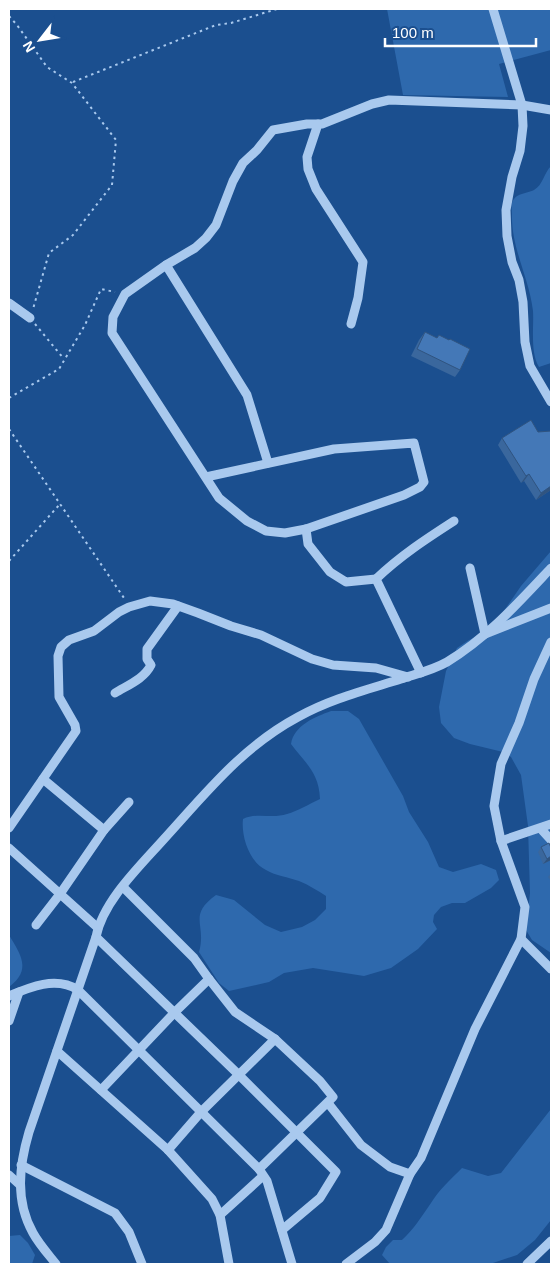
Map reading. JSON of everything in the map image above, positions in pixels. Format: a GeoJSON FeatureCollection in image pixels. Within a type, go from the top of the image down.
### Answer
{"type":"FeatureCollection","features":[{"type":"Feature","properties":{"kind":"street"},"geometry":{"type":"LineString","coordinates":[[493,9],[522,105],[523,126],[520,151],[512,177],[506,210],[506,236],[512,262],[519,280],[525,342],[530,366],[551,402]]}},
{"type":"Feature","properties":{"kind":"street"},"geometry":{"type":"LineString","coordinates":[[206,476],[334,449],[414,443],[424,482],[420,487],[404,495],[306,529],[285,533],[266,531],[247,521],[219,498],[112,333],[113,318],[125,294],[166,265],[195,248],[206,238],[216,225],[233,181],[243,163],[257,150],[273,130],[334,121],[372,104],[389,100],[522,105],[551,110]]}},
{"type":"Feature","properties":{"kind":"street"},"geometry":{"type":"LineString","coordinates":[[318,124],[308,157],[308,170],[316,190],[362,262],[358,298],[351,324]]}},
{"type":"Feature","properties":{"kind":"street"},"geometry":{"type":"LineString","coordinates":[[166,265],[247,395],[268,463]]}},
{"type":"Feature","properties":{"kind":"street"},"geometry":{"type":"LineString","coordinates":[[9,303],[30,318]]}},
{"type":"Feature","properties":{"kind":"street"},"geometry":{"type":"LineString","coordinates":[[306,529],[308,544],[330,572],[346,582],[376,579],[419,543],[454,521]]}},
{"type":"Feature","properties":{"kind":"street"},"geometry":{"type":"LineString","coordinates":[[470,568],[485,634]]}},
{"type":"Feature","properties":{"kind":"street"},"geometry":{"type":"LineString","coordinates":[[56,1264],[30,1227],[22,1201],[20,1185],[21,1165],[29,1132],[97,933],[122,887],[195,802],[259,741],[298,716],[332,702],[421,673],[445,663],[485,634],[551,568]]}},
{"type":"Feature","properties":{"kind":"street"},"geometry":{"type":"LineString","coordinates":[[376,579],[421,673]]}},
{"type":"Feature","properties":{"kind":"street"},"geometry":{"type":"LineString","coordinates":[[9,828],[76,731],[75,724],[59,697],[58,656],[60,647],[69,640],[94,631],[129,606],[150,601],[178,606],[262,636],[312,659],[333,665],[376,668],[409,677]]}},
{"type":"Feature","properties":{"kind":"street"},"geometry":{"type":"LineString","coordinates":[[115,693],[148,671],[151,665],[147,659],[147,649],[178,606]]}},
{"type":"Feature","properties":{"kind":"street"},"geometry":{"type":"LineString","coordinates":[[485,634],[551,608]]}},
{"type":"Feature","properties":{"kind":"street"},"geometry":{"type":"LineString","coordinates":[[346,1264],[375,1242],[386,1230],[410,1174],[421,1158],[475,1029],[521,939],[525,906],[501,840],[494,806],[501,764],[551,642]]}},
{"type":"Feature","properties":{"kind":"street"},"geometry":{"type":"LineString","coordinates":[[43,779],[104,830]]}},
{"type":"Feature","properties":{"kind":"street"},"geometry":{"type":"LineString","coordinates":[[36,925],[104,830],[129,802]]}},
{"type":"Feature","properties":{"kind":"street"},"geometry":{"type":"LineString","coordinates":[[501,840],[541,829],[551,824]]}},
{"type":"Feature","properties":{"kind":"street"},"geometry":{"type":"LineString","coordinates":[[541,829],[551,840]]}},
{"type":"Feature","properties":{"kind":"street"},"geometry":{"type":"LineString","coordinates":[[9,848],[60,894],[175,1012],[336,1172],[320,1198],[282,1230]]}},
{"type":"Feature","properties":{"kind":"street"},"geometry":{"type":"LineString","coordinates":[[122,887],[194,958],[235,1012],[275,1039],[320,1081],[334,1097],[297,1132],[220,1215]]}},
{"type":"Feature","properties":{"kind":"street"},"geometry":{"type":"LineString","coordinates":[[521,939],[551,969]]}},
{"type":"Feature","properties":{"kind":"street"},"geometry":{"type":"LineString","coordinates":[[100,1090],[209,979]]}},
{"type":"Feature","properties":{"kind":"street"},"geometry":{"type":"LineString","coordinates":[[9,996],[37,984],[70,985],[78,990],[261,1172],[267,1181],[292,1264]]}},
{"type":"Feature","properties":{"kind":"street"},"geometry":{"type":"LineString","coordinates":[[9,1021],[19,992]]}},
{"type":"Feature","properties":{"kind":"street"},"geometry":{"type":"LineString","coordinates":[[168,1150],[201,1112],[275,1039]]}},
{"type":"Feature","properties":{"kind":"street"},"geometry":{"type":"LineString","coordinates":[[57,1051],[168,1150],[212,1199],[220,1215],[230,1264]]}},
{"type":"Feature","properties":{"kind":"street"},"geometry":{"type":"LineString","coordinates":[[328,1103],[361,1145],[390,1167],[410,1174]]}},
{"type":"Feature","properties":{"kind":"street"},"geometry":{"type":"LineString","coordinates":[[21,1165],[115,1213],[129,1232],[142,1264]]}},
{"type":"Feature","properties":{"kind":"street"},"geometry":{"type":"LineString","coordinates":[[9,1175],[20,1185]]}},
{"type":"Feature","properties":{"kind":"street"},"geometry":{"type":"LineString","coordinates":[[527,1264],[551,1241]]}},
{"type":"Feature","properties":{"kind":"street"},"geometry":{"type":"LineString","coordinates":[[537,1256],[542,1264]]}},
{"type":"Feature","properties":{"kind":"path"},"geometry":{"type":"LineString","coordinates":[[72,82],[216,26],[277,9]]}},
{"type":"Feature","properties":{"kind":"path"},"geometry":{"type":"LineString","coordinates":[[9,16],[47,67],[72,82],[116,140],[112,185],[73,235],[50,253],[30,318],[64,359]]}},
{"type":"Feature","properties":{"kind":"path"},"geometry":{"type":"LineString","coordinates":[[9,398],[59,368],[85,325],[101,289],[125,294]]}},
{"type":"Feature","properties":{"kind":"path"},"geometry":{"type":"LineString","coordinates":[[9,429],[129,606]]}},
{"type":"Feature","properties":{"kind":"path"},"geometry":{"type":"LineString","coordinates":[[9,561],[60,504]]}},
{"type":"Feature","properties":{"kind":"shaded area"},"geometry":{"type":"Polygon","coordinates":[[[387,9],[551,9],[551,50],[499,64],[508,97],[403,95],[387,9]]]}},
{"type":"Feature","properties":{"kind":"shaded area"},"geometry":{"type":"Polygon","coordinates":[[[551,166],[551,363],[539,367],[533,347],[531,298],[512,227],[512,203],[521,194],[537,188],[551,166]]]}},
{"type":"Feature","properties":{"kind":"shaded area"},"geometry":{"type":"Polygon","coordinates":[[[551,551],[551,953],[532,940],[526,930],[530,893],[528,826],[521,775],[511,757],[503,752],[454,738],[441,723],[439,707],[446,671],[457,648],[484,633],[497,621],[521,586],[551,551]]]}},
{"type":"Feature","properties":{"kind":"shaded area"},"geometry":{"type":"Polygon","coordinates":[[[331,711],[348,711],[359,719],[403,796],[409,812],[428,842],[439,867],[453,872],[481,864],[496,870],[499,880],[491,888],[465,903],[452,903],[441,907],[434,915],[433,922],[437,929],[418,949],[391,968],[364,976],[313,968],[284,973],[269,982],[229,991],[219,983],[199,952],[201,942],[200,915],[207,902],[216,895],[234,900],[265,925],[281,932],[302,927],[315,920],[326,909],[326,896],[303,883],[274,874],[255,861],[247,848],[243,833],[243,819],[287,814],[320,799],[314,775],[291,744],[293,737],[301,727],[312,719],[331,711]]]}},
{"type":"Feature","properties":{"kind":"shaded area"},"geometry":{"type":"Polygon","coordinates":[[[9,935],[20,956],[22,968],[16,981],[9,987],[9,935]]]}},
{"type":"Feature","properties":{"kind":"shaded area"},"geometry":{"type":"Polygon","coordinates":[[[551,1109],[551,1220],[535,1240],[517,1255],[490,1264],[390,1264],[382,1255],[386,1247],[393,1240],[402,1240],[406,1236],[445,1185],[462,1168],[488,1176],[501,1173],[551,1109]]]}},
{"type":"Feature","properties":{"kind":"shaded area"},"geometry":{"type":"Polygon","coordinates":[[[20,1235],[28,1243],[35,1255],[32,1264],[9,1264],[9,1236],[20,1235]]]}},
{"type":"Feature","properties":{"kind":"building"},"geometry":{"type":"Polygon","coordinates":[[[425,332],[437,338],[439,335],[450,339],[470,349],[460,370],[417,349],[425,332]]]}},
{"type":"Feature","properties":{"kind":"building"},"geometry":{"type":"Polygon","coordinates":[[[531,420],[538,432],[551,431],[551,486],[541,493],[529,474],[526,476],[502,438],[531,420]]]}},
{"type":"Feature","properties":{"kind":"building"},"geometry":{"type":"Polygon","coordinates":[[[549,843],[551,856],[547,859],[541,847],[549,843]]]}}]}
